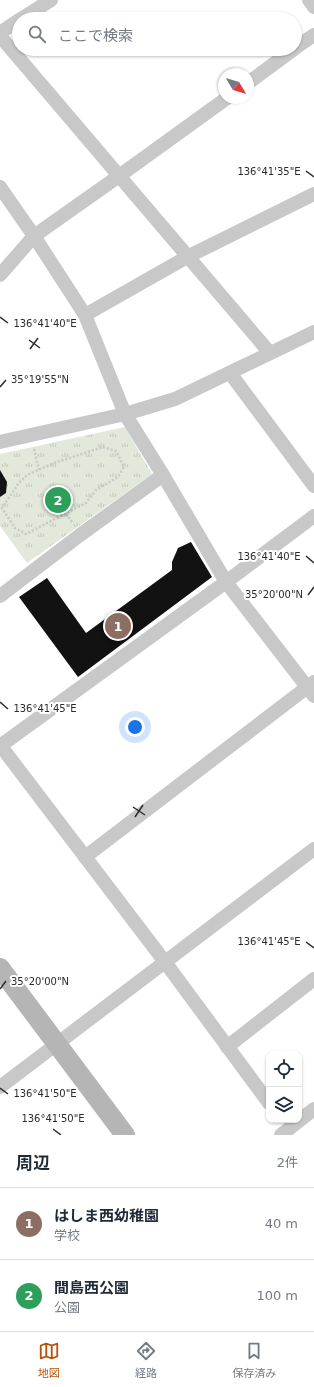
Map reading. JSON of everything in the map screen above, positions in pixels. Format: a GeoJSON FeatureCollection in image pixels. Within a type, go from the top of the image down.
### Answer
{"type":"FeatureCollection","features":[{"type":"Feature","properties":{"kind":"main road"},"geometry":{"type":"LineString","coordinates":[[0,968],[126,1135]]}},
{"type":"Feature","properties":{"kind":"street"},"geometry":{"type":"LineString","coordinates":[[32,12],[51,0]]}},
{"type":"Feature","properties":{"kind":"street"},"geometry":{"type":"LineString","coordinates":[[309,0],[314,7]]}},
{"type":"Feature","properties":{"kind":"street"},"geometry":{"type":"LineString","coordinates":[[0,32],[12,25]]}},
{"type":"Feature","properties":{"kind":"street"},"geometry":{"type":"LineString","coordinates":[[302,43],[314,34]]}},
{"type":"Feature","properties":{"kind":"street"},"geometry":{"type":"LineString","coordinates":[[0,36],[12,50]]}},
{"type":"Feature","properties":{"kind":"street"},"geometry":{"type":"LineString","coordinates":[[17,56],[189,256],[270,353]]}},
{"type":"Feature","properties":{"kind":"street"},"geometry":{"type":"LineString","coordinates":[[254,78],[285,56]]}},
{"type":"Feature","properties":{"kind":"street"},"geometry":{"type":"LineString","coordinates":[[0,275],[34,236],[219,104]]}},
{"type":"Feature","properties":{"kind":"street"},"geometry":{"type":"LineString","coordinates":[[0,188],[34,236],[85,315],[124,414],[163,475],[226,582],[312,688],[85,857]]}},
{"type":"Feature","properties":{"kind":"street"},"geometry":{"type":"LineString","coordinates":[[85,315],[189,256],[314,194]]}},
{"type":"Feature","properties":{"kind":"street"},"geometry":{"type":"LineString","coordinates":[[0,442],[124,414],[175,399],[314,332]]}},
{"type":"Feature","properties":{"kind":"street"},"geometry":{"type":"LineString","coordinates":[[230,373],[314,486]]}},
{"type":"Feature","properties":{"kind":"street"},"geometry":{"type":"LineString","coordinates":[[0,596],[80,535],[163,475]]}},
{"type":"Feature","properties":{"kind":"street"},"geometry":{"type":"LineString","coordinates":[[266,1099],[165,962],[0,745],[226,582],[314,516]]}},
{"type":"Feature","properties":{"kind":"street"},"geometry":{"type":"LineString","coordinates":[[0,1087],[314,849]]}},
{"type":"Feature","properties":{"kind":"street"},"geometry":{"type":"LineString","coordinates":[[228,1047],[314,979]]}},
{"type":"Feature","properties":{"kind":"street"},"geometry":{"type":"LineString","coordinates":[[284,1128],[314,1109]]}},
{"type":"Feature","properties":{"kind":"path"},"geometry":{"type":"LineString","coordinates":[[30,435],[39,470]]}},
{"type":"Feature","properties":{"kind":"path"},"geometry":{"type":"LineString","coordinates":[[103,447],[116,451],[124,467],[118,477],[96,490],[86,503],[26,534],[15,528],[2,508],[18,484],[27,475],[39,470],[103,447]]}},
{"type":"Feature","properties":{"kind":"green space"},"geometry":{"type":"Polygon","coordinates":[[[125,427],[152,474],[27,563],[0,526],[0,454],[125,427]]]}},
{"type":"Feature","properties":{"kind":"building"},"geometry":{"type":"Polygon","coordinates":[[[0,470],[7,482],[6,493],[0,497],[0,470]]]}},
{"type":"Feature","properties":{"kind":"building"},"geometry":{"type":"Polygon","coordinates":[[[191,542],[212,577],[78,677],[19,597],[47,578],[86,633],[172,570],[172,562],[178,548],[191,542]]]}},
{"type":"Feature","properties":{"kind":"place","name":"間島西公園"},"geometry":{"type":"Point","coordinates":[58,500]}},
{"type":"Feature","properties":{"kind":"place","name":"はしま西幼稚園"},"geometry":{"type":"Point","coordinates":[118,626]}}]}
